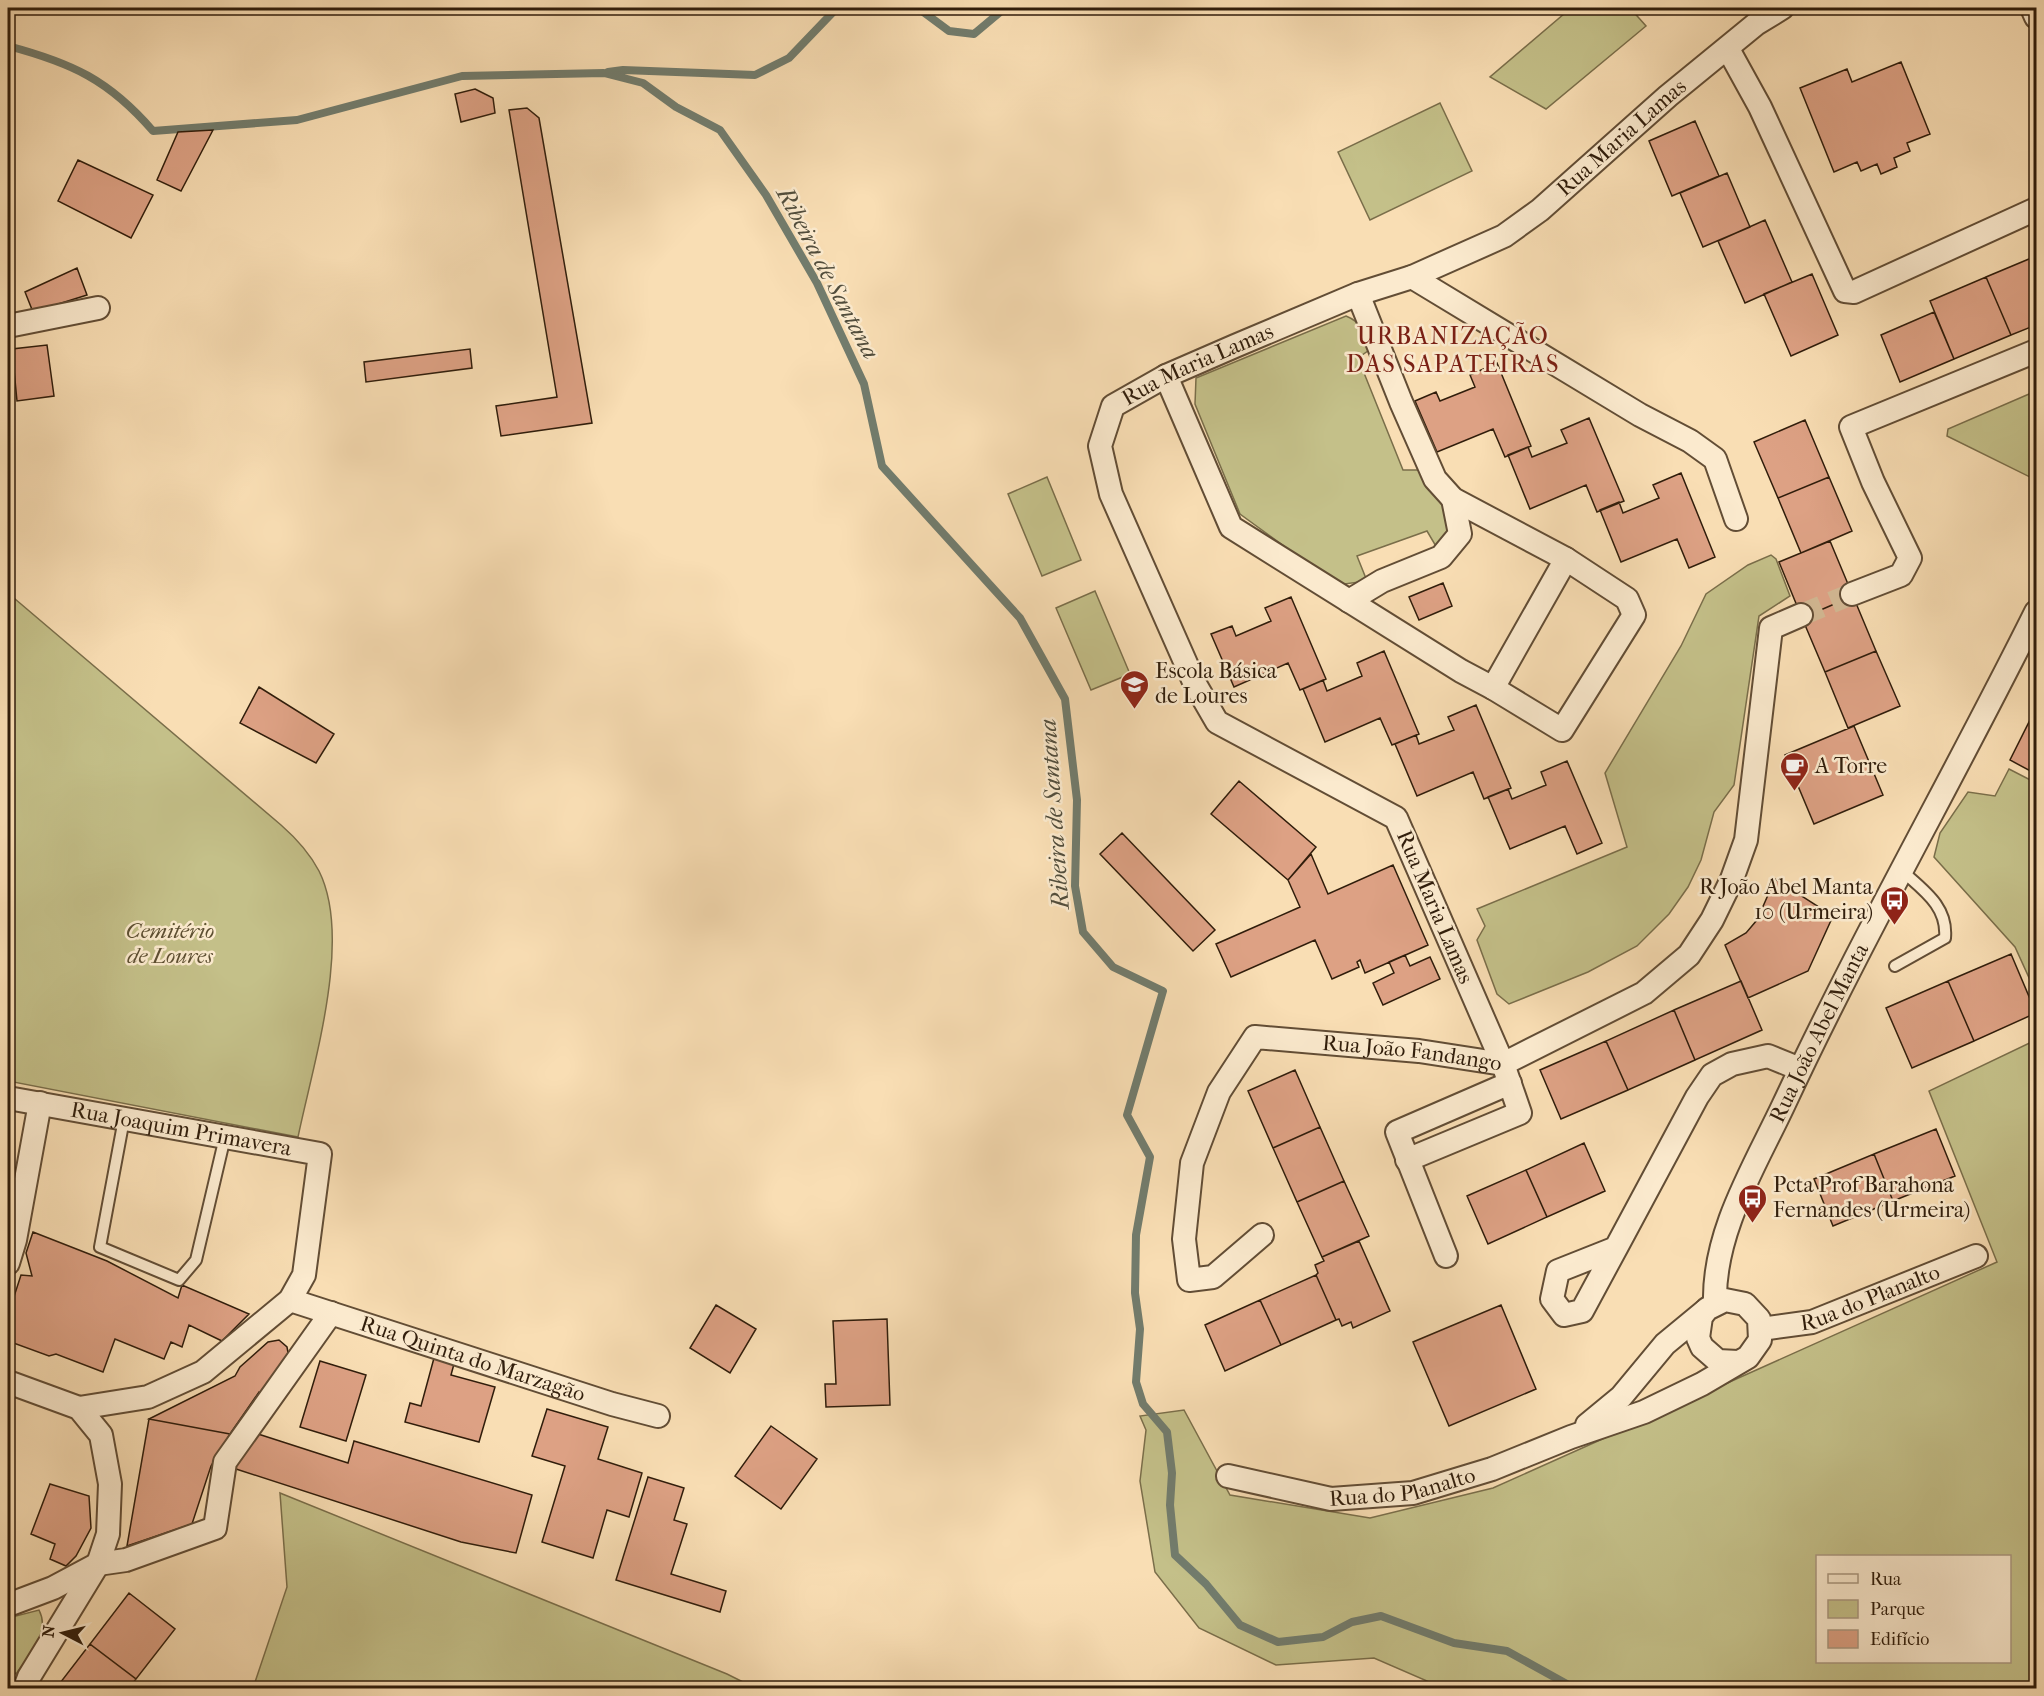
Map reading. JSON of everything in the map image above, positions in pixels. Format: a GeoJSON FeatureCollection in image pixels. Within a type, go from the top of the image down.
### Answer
{"type":"FeatureCollection","features":[{"type":"Feature","properties":{"kind":"street","name":"Rua Maria Lamas"},"geometry":{"type":"LineString","coordinates":[[1407,1160],[1520,1113],[1506,1074],[1396,818],[1217,722],[1195,684],[1111,494],[1100,446],[1113,406],[1166,376],[1358,294],[1412,277],[1504,236],[1540,210],[1668,96],[1756,24],[1782,8]]}},
{"type":"Feature","properties":{"kind":"street"},"geometry":{"type":"LineString","coordinates":[[2032,8],[2037,17]]}},
{"type":"Feature","properties":{"kind":"street"},"geometry":{"type":"LineString","coordinates":[[1728,49],[1760,107],[1845,291],[1854,292],[2037,209]]}},
{"type":"Feature","properties":{"kind":"street"},"geometry":{"type":"LineString","coordinates":[[1412,277],[1640,415],[1690,441],[1715,459],[1736,519]]}},
{"type":"Feature","properties":{"kind":"street"},"geometry":{"type":"LineString","coordinates":[[1166,376],[1231,527],[1562,730],[1634,615],[1626,600],[1566,559],[1453,499],[1436,479],[1401,402],[1358,294]]}},
{"type":"Feature","properties":{"kind":"street"},"geometry":{"type":"LineString","coordinates":[[8,326],[98,308]]}},
{"type":"Feature","properties":{"kind":"street"},"geometry":{"type":"LineString","coordinates":[[1852,594],[1901,575],[1910,558],[1873,482],[1851,427],[2037,351]]}},
{"type":"Feature","properties":{"kind":"street"},"geometry":{"type":"LineString","coordinates":[[1349,601],[1382,581],[1441,557],[1460,534],[1453,499]]}},
{"type":"Feature","properties":{"kind":"street"},"geometry":{"type":"LineString","coordinates":[[1492,688],[1566,559]]}},
{"type":"Feature","properties":{"kind":"street","name":"Rua João Abel Manta"},"geometry":{"type":"LineString","coordinates":[[1711,1306],[1724,1237],[1800,1069],[1901,870],[2037,612]]}},
{"type":"Feature","properties":{"kind":"street","name":"Rua João Fandango"},"geometry":{"type":"LineString","coordinates":[[1262,1235],[1213,1277],[1189,1280],[1184,1239],[1192,1163],[1219,1092],[1256,1037],[1419,1051],[1506,1074],[1644,993],[1689,955],[1712,920],[1732,879],[1746,840],[1771,628],[1801,615]]}},
{"type":"Feature","properties":{"kind":"street"},"geometry":{"type":"LineString","coordinates":[[1616,1248],[1697,1097],[1712,1075],[1731,1064],[1768,1056],[1800,1069]]}},
{"type":"Feature","properties":{"kind":"street"},"geometry":{"type":"LineString","coordinates":[[1446,1256],[1397,1132],[1506,1074]]}},
{"type":"Feature","properties":{"kind":"street","name":"Rua Joaquim Primavera"},"geometry":{"type":"LineString","coordinates":[[8,1098],[320,1155],[304,1275],[290,1300]]}},
{"type":"Feature","properties":{"kind":"street"},"geometry":{"type":"LineString","coordinates":[[8,1263],[15,1240],[40,1103]]}},
{"type":"Feature","properties":{"kind":"street","name":"Rua do Planalto"},"geometry":{"type":"LineString","coordinates":[[1228,1476],[1331,1499],[1413,1493],[1492,1469],[1571,1437],[1644,1412],[1702,1384],[1738,1362],[1755,1349],[1761,1329],[1812,1322],[1976,1256]]}},
{"type":"Feature","properties":{"kind":"street"},"geometry":{"type":"LineString","coordinates":[[8,1382],[79,1408],[148,1397],[203,1372],[290,1300]]}},
{"type":"Feature","properties":{"kind":"street","name":"Rua Quinta do Marzagão"},"geometry":{"type":"LineString","coordinates":[[290,1300],[612,1404],[658,1416]]}},
{"type":"Feature","properties":{"kind":"street"},"geometry":{"type":"LineString","coordinates":[[1738,1362],[1718,1361],[1702,1347],[1698,1327],[1711,1306],[1736,1300],[1745,1304],[1759,1319],[1761,1329]]}},
{"type":"Feature","properties":{"kind":"street","name":"Rua do Planalto"},"geometry":{"type":"LineString","coordinates":[[1571,1437],[1621,1397],[1665,1344],[1711,1306]]}},
{"type":"Feature","properties":{"kind":"street"},"geometry":{"type":"LineString","coordinates":[[8,1605],[53,1588],[98,1564],[126,1560],[215,1528],[225,1462],[331,1313]]}},
{"type":"Feature","properties":{"kind":"street"},"geometry":{"type":"LineString","coordinates":[[25,1689],[28,1677],[98,1564],[108,1534],[110,1484],[101,1435],[79,1408]]}},
{"type":"Feature","properties":{"kind":"lane"},"geometry":{"type":"LineString","coordinates":[[1894,966],[1945,938],[1947,924],[1940,906],[1901,870]]}},
{"type":"Feature","properties":{"kind":"lane"},"geometry":{"type":"LineString","coordinates":[[124,1119],[100,1247],[179,1280],[196,1260],[225,1137]]}},
{"type":"Feature","properties":{"kind":"green space"},"geometry":{"type":"Polygon","coordinates":[[[1571,8],[1630,8],[1646,26],[1546,109],[1490,77],[1571,8]]]}},
{"type":"Feature","properties":{"kind":"green space"},"geometry":{"type":"Polygon","coordinates":[[[1440,103],[1472,171],[1370,220],[1338,152],[1440,103]]]}},
{"type":"Feature","properties":{"kind":"green space"},"geometry":{"type":"Polygon","coordinates":[[[1346,316],[1356,321],[1372,348],[1358,358],[1403,470],[1424,470],[1444,502],[1449,530],[1447,538],[1437,548],[1427,531],[1357,556],[1367,581],[1337,585],[1240,514],[1195,404],[1196,378],[1346,316]]]}},
{"type":"Feature","properties":{"kind":"green space"},"geometry":{"type":"Polygon","coordinates":[[[2036,391],[2036,480],[1947,436],[1948,429],[2036,391]]]}},
{"type":"Feature","properties":{"kind":"green space"},"geometry":{"type":"Polygon","coordinates":[[[1047,477],[1081,560],[1042,576],[1008,494],[1047,477]]]}},
{"type":"Feature","properties":{"kind":"green space"},"geometry":{"type":"Polygon","coordinates":[[[1771,555],[1776,559],[1790,596],[1759,616],[1734,785],[1714,812],[1701,860],[1688,887],[1669,914],[1637,946],[1588,972],[1509,1004],[1497,994],[1477,940],[1485,926],[1477,909],[1627,847],[1605,773],[1681,646],[1706,594],[1748,565],[1771,555]]]}},
{"type":"Feature","properties":{"kind":"green space"},"geometry":{"type":"Polygon","coordinates":[[[1095,591],[1130,674],[1091,690],[1056,608],[1095,591]]]}},
{"type":"Feature","properties":{"kind":"green space","name":"Cemitério de Loures"},"geometry":{"type":"Polygon","coordinates":[[[8,593],[281,825],[302,846],[319,871],[328,899],[332,931],[331,966],[320,1039],[298,1137],[8,1081],[8,593]]]}},
{"type":"Feature","properties":{"kind":"green space"},"geometry":{"type":"Polygon","coordinates":[[[2009,769],[2036,783],[2036,993],[2015,947],[1934,857],[1940,833],[1968,792],[1995,796],[2009,769]]]}},
{"type":"Feature","properties":{"kind":"green space"},"geometry":{"type":"Polygon","coordinates":[[[2036,1040],[2036,1688],[1443,1688],[1374,1658],[1276,1665],[1199,1628],[1155,1572],[1140,1481],[1146,1430],[1140,1416],[1184,1410],[1230,1495],[1370,1518],[1493,1488],[1997,1262],[1929,1091],[2036,1040]]]}},
{"type":"Feature","properties":{"kind":"green space"},"geometry":{"type":"Polygon","coordinates":[[[280,1493],[727,1674],[755,1688],[253,1688],[287,1587],[280,1493]]]}},
{"type":"Feature","properties":{"kind":"green space"},"geometry":{"type":"Polygon","coordinates":[[[39,1610],[42,1619],[40,1635],[16,1674],[8,1667],[8,1618],[39,1610]]]}},
{"type":"Feature","properties":{"kind":"building"},"geometry":{"type":"Polygon","coordinates":[[[1901,62],[1930,134],[1907,143],[1910,151],[1894,158],[1897,167],[1881,174],[1877,164],[1861,171],[1857,162],[1834,172],[1800,88],[1847,69],[1852,82],[1901,62]]]}},
{"type":"Feature","properties":{"kind":"building"},"geometry":{"type":"Polygon","coordinates":[[[475,89],[493,98],[495,113],[461,122],[455,94],[475,89]]]}},
{"type":"Feature","properties":{"kind":"building"},"geometry":{"type":"Polygon","coordinates":[[[527,108],[539,118],[592,423],[501,436],[496,406],[557,397],[509,110],[527,108]]]}},
{"type":"Feature","properties":{"kind":"building"},"geometry":{"type":"Polygon","coordinates":[[[1695,121],[1719,176],[1672,196],[1649,141],[1695,121]]]}},
{"type":"Feature","properties":{"kind":"building"},"geometry":{"type":"Polygon","coordinates":[[[213,130],[181,191],[157,180],[178,132],[213,130]]]}},
{"type":"Feature","properties":{"kind":"building"},"geometry":{"type":"Polygon","coordinates":[[[78,160],[153,195],[131,238],[58,201],[78,160]]]}},
{"type":"Feature","properties":{"kind":"building"},"geometry":{"type":"Polygon","coordinates":[[[1727,173],[1750,227],[1703,247],[1680,193],[1727,173]]]}},
{"type":"Feature","properties":{"kind":"building"},"geometry":{"type":"Polygon","coordinates":[[[1765,220],[1792,282],[1745,303],[1718,241],[1765,220]]]}},
{"type":"Feature","properties":{"kind":"building"},"geometry":{"type":"Polygon","coordinates":[[[2036,256],[2036,325],[2011,335],[1986,277],[2036,256]]]}},
{"type":"Feature","properties":{"kind":"building"},"geometry":{"type":"Polygon","coordinates":[[[77,268],[87,295],[33,312],[25,292],[77,268]]]}},
{"type":"Feature","properties":{"kind":"building"},"geometry":{"type":"Polygon","coordinates":[[[1812,274],[1838,335],[1791,356],[1764,294],[1812,274]]]}},
{"type":"Feature","properties":{"kind":"building"},"geometry":{"type":"Polygon","coordinates":[[[1986,277],[2011,335],[1954,359],[1930,301],[1986,277]]]}},
{"type":"Feature","properties":{"kind":"building"},"geometry":{"type":"Polygon","coordinates":[[[1934,312],[1954,359],[1900,382],[1881,335],[1934,312]]]}},
{"type":"Feature","properties":{"kind":"building"},"geometry":{"type":"Polygon","coordinates":[[[47,345],[54,396],[17,401],[12,349],[47,345]]]}},
{"type":"Feature","properties":{"kind":"building"},"geometry":{"type":"Polygon","coordinates":[[[470,349],[472,368],[366,382],[364,362],[470,349]]]}},
{"type":"Feature","properties":{"kind":"building"},"geometry":{"type":"Polygon","coordinates":[[[1497,363],[1531,446],[1505,457],[1493,429],[1437,452],[1415,401],[1436,392],[1440,401],[1475,387],[1470,375],[1497,363]]]}},
{"type":"Feature","properties":{"kind":"building"},"geometry":{"type":"Polygon","coordinates":[[[1589,418],[1624,501],[1597,512],[1586,485],[1530,509],[1508,455],[1528,447],[1532,457],[1567,443],[1561,430],[1589,418]]]}},
{"type":"Feature","properties":{"kind":"building"},"geometry":{"type":"Polygon","coordinates":[[[1805,420],[1829,477],[1778,498],[1754,442],[1805,420]]]}},
{"type":"Feature","properties":{"kind":"building"},"geometry":{"type":"Polygon","coordinates":[[[1681,473],[1715,557],[1689,568],[1677,539],[1621,562],[1600,510],[1619,502],[1623,513],[1659,498],[1653,485],[1681,473]]]}},
{"type":"Feature","properties":{"kind":"building"},"geometry":{"type":"Polygon","coordinates":[[[1829,477],[1852,531],[1801,553],[1778,498],[1829,477]]]}},
{"type":"Feature","properties":{"kind":"building"},"geometry":{"type":"Polygon","coordinates":[[[1830,541],[1853,596],[1802,618],[1779,562],[1830,541]]]}},
{"type":"Feature","properties":{"kind":"building"},"geometry":{"type":"Polygon","coordinates":[[[1443,583],[1452,606],[1419,620],[1409,597],[1443,583]]]}},
{"type":"Feature","properties":{"kind":"building"},"geometry":{"type":"Polygon","coordinates":[[[1853,596],[1876,651],[1825,672],[1802,618],[1853,596]]]}},
{"type":"Feature","properties":{"kind":"building"},"geometry":{"type":"Polygon","coordinates":[[[1291,597],[1326,679],[1300,690],[1288,663],[1234,687],[1211,634],[1232,626],[1236,636],[1271,621],[1265,608],[1291,597]]]}},
{"type":"Feature","properties":{"kind":"building"},"geometry":{"type":"Polygon","coordinates":[[[1384,651],[1419,734],[1392,745],[1380,718],[1325,742],[1303,689],[1323,680],[1327,691],[1362,676],[1357,663],[1384,651]]]}},
{"type":"Feature","properties":{"kind":"building"},"geometry":{"type":"Polygon","coordinates":[[[1876,651],[1900,706],[1848,728],[1825,672],[1876,651]]]}},
{"type":"Feature","properties":{"kind":"building"},"geometry":{"type":"Polygon","coordinates":[[[259,687],[334,734],[316,763],[240,723],[259,687]]]}},
{"type":"Feature","properties":{"kind":"building"},"geometry":{"type":"Polygon","coordinates":[[[1476,705],[1511,788],[1484,799],[1473,772],[1417,796],[1395,744],[1416,735],[1419,744],[1454,730],[1448,717],[1476,705]]]}},
{"type":"Feature","properties":{"kind":"building"},"geometry":{"type":"Polygon","coordinates":[[[2036,708],[2036,774],[2010,760],[2036,708]]]}},
{"type":"Feature","properties":{"kind":"building"},"geometry":{"type":"Polygon","coordinates":[[[1854,726],[1883,795],[1814,824],[1785,755],[1854,726]]]}},
{"type":"Feature","properties":{"kind":"building"},"geometry":{"type":"Polygon","coordinates":[[[1567,761],[1602,843],[1577,854],[1565,826],[1510,849],[1488,797],[1508,789],[1512,799],[1546,785],[1541,772],[1567,761]]]}},
{"type":"Feature","properties":{"kind":"building"},"geometry":{"type":"Polygon","coordinates":[[[1239,781],[1316,847],[1288,880],[1211,814],[1239,781]]]}},
{"type":"Feature","properties":{"kind":"building"},"geometry":{"type":"Polygon","coordinates":[[[1122,833],[1215,930],[1193,951],[1100,854],[1122,833]]]}},
{"type":"Feature","properties":{"kind":"building"},"geometry":{"type":"Polygon","coordinates":[[[1311,854],[1328,894],[1393,865],[1428,945],[1365,973],[1360,960],[1357,962],[1359,967],[1332,979],[1315,940],[1231,977],[1216,944],[1300,907],[1288,880],[1311,854]]]}},
{"type":"Feature","properties":{"kind":"building"},"geometry":{"type":"Polygon","coordinates":[[[1775,879],[1833,916],[1808,971],[1748,998],[1725,945],[1746,933],[1757,920],[1775,879]]]}},
{"type":"Feature","properties":{"kind":"building"},"geometry":{"type":"Polygon","coordinates":[[[2011,954],[2036,1013],[1974,1041],[1948,981],[2011,954]]]}},
{"type":"Feature","properties":{"kind":"building"},"geometry":{"type":"Polygon","coordinates":[[[1405,955],[1410,966],[1430,957],[1440,979],[1383,1005],[1373,983],[1394,973],[1389,962],[1405,955]]]}},
{"type":"Feature","properties":{"kind":"building"},"geometry":{"type":"Polygon","coordinates":[[[1741,981],[1762,1030],[1695,1060],[1674,1010],[1741,981]]]}},
{"type":"Feature","properties":{"kind":"building"},"geometry":{"type":"Polygon","coordinates":[[[1948,981],[1974,1041],[1912,1068],[1886,1008],[1948,981]]]}},
{"type":"Feature","properties":{"kind":"building"},"geometry":{"type":"Polygon","coordinates":[[[1674,1010],[1695,1060],[1628,1090],[1606,1041],[1674,1010]]]}},
{"type":"Feature","properties":{"kind":"building"},"geometry":{"type":"Polygon","coordinates":[[[1606,1041],[1628,1090],[1561,1119],[1540,1070],[1606,1041]]]}},
{"type":"Feature","properties":{"kind":"building"},"geometry":{"type":"Polygon","coordinates":[[[1295,1070],[1320,1127],[1273,1148],[1248,1091],[1295,1070]]]}},
{"type":"Feature","properties":{"kind":"building"},"geometry":{"type":"Polygon","coordinates":[[[1320,1127],[1344,1181],[1297,1202],[1273,1148],[1320,1127]]]}},
{"type":"Feature","properties":{"kind":"building"},"geometry":{"type":"Polygon","coordinates":[[[1936,1129],[1955,1176],[1893,1201],[1874,1154],[1936,1129]]]}},
{"type":"Feature","properties":{"kind":"building"},"geometry":{"type":"Polygon","coordinates":[[[1584,1143],[1605,1191],[1547,1217],[1526,1170],[1584,1143]]]}},
{"type":"Feature","properties":{"kind":"building"},"geometry":{"type":"Polygon","coordinates":[[[1874,1154],[1893,1201],[1833,1226],[1814,1179],[1874,1154]]]}},
{"type":"Feature","properties":{"kind":"building"},"geometry":{"type":"Polygon","coordinates":[[[1526,1170],[1547,1217],[1488,1244],[1467,1196],[1526,1170]]]}},
{"type":"Feature","properties":{"kind":"building"},"geometry":{"type":"Polygon","coordinates":[[[1344,1181],[1369,1236],[1322,1257],[1297,1202],[1344,1181]]]}},
{"type":"Feature","properties":{"kind":"building"},"geometry":{"type":"Polygon","coordinates":[[[33,1232],[107,1261],[178,1298],[182,1285],[249,1314],[222,1341],[189,1325],[182,1347],[171,1342],[164,1359],[115,1339],[103,1372],[56,1354],[49,1356],[8,1341],[8,1315],[21,1275],[32,1276],[26,1253],[33,1232]]]}},
{"type":"Feature","properties":{"kind":"building"},"geometry":{"type":"Polygon","coordinates":[[[1359,1241],[1390,1311],[1353,1328],[1351,1322],[1342,1326],[1339,1319],[1336,1320],[1316,1275],[1318,1273],[1315,1265],[1324,1261],[1322,1257],[1359,1241]]]}},
{"type":"Feature","properties":{"kind":"building"},"geometry":{"type":"Polygon","coordinates":[[[1316,1275],[1336,1320],[1281,1345],[1260,1300],[1316,1275]]]}},
{"type":"Feature","properties":{"kind":"building"},"geometry":{"type":"Polygon","coordinates":[[[1260,1300],[1281,1345],[1225,1371],[1205,1325],[1260,1300]]]}},
{"type":"Feature","properties":{"kind":"building"},"geometry":{"type":"Polygon","coordinates":[[[716,1305],[756,1329],[730,1373],[690,1348],[716,1305]]]}},
{"type":"Feature","properties":{"kind":"building"},"geometry":{"type":"Polygon","coordinates":[[[1501,1305],[1536,1389],[1449,1426],[1413,1342],[1501,1305]]]}},
{"type":"Feature","properties":{"kind":"building"},"geometry":{"type":"Polygon","coordinates":[[[887,1319],[890,1405],[826,1407],[825,1384],[836,1384],[833,1321],[887,1319]]]}},
{"type":"Feature","properties":{"kind":"building"},"geometry":{"type":"Polygon","coordinates":[[[279,1340],[287,1347],[289,1358],[266,1398],[259,1392],[230,1434],[149,1419],[235,1376],[240,1367],[268,1342],[279,1340]]]}},
{"type":"Feature","properties":{"kind":"building"},"geometry":{"type":"Polygon","coordinates":[[[434,1358],[454,1364],[451,1375],[495,1387],[479,1442],[405,1422],[410,1403],[421,1406],[434,1358]]]}},
{"type":"Feature","properties":{"kind":"building"},"geometry":{"type":"Polygon","coordinates":[[[320,1361],[366,1375],[346,1441],[300,1427],[320,1361]]]}},
{"type":"Feature","properties":{"kind":"building"},"geometry":{"type":"Polygon","coordinates":[[[547,1409],[608,1427],[598,1459],[642,1473],[629,1517],[607,1510],[593,1558],[542,1542],[565,1466],[532,1456],[547,1409]]]}},
{"type":"Feature","properties":{"kind":"building"},"geometry":{"type":"Polygon","coordinates":[[[149,1419],[230,1434],[211,1466],[192,1524],[127,1546],[149,1419]]]}},
{"type":"Feature","properties":{"kind":"building"},"geometry":{"type":"Polygon","coordinates":[[[771,1426],[817,1459],[781,1509],[735,1476],[771,1426]]]}},
{"type":"Feature","properties":{"kind":"building"},"geometry":{"type":"Polygon","coordinates":[[[255,1433],[348,1463],[354,1441],[532,1495],[516,1553],[461,1542],[230,1467],[255,1433]]]}},
{"type":"Feature","properties":{"kind":"building"},"geometry":{"type":"Polygon","coordinates":[[[648,1477],[684,1488],[674,1520],[687,1524],[671,1574],[726,1591],[720,1612],[616,1580],[648,1477]]]}},
{"type":"Feature","properties":{"kind":"building"},"geometry":{"type":"Polygon","coordinates":[[[50,1484],[89,1496],[91,1528],[76,1556],[66,1566],[50,1559],[55,1544],[31,1534],[50,1484]]]}},
{"type":"Feature","properties":{"kind":"building"},"geometry":{"type":"Polygon","coordinates":[[[129,1593],[175,1629],[136,1679],[90,1644],[129,1593]]]}},
{"type":"Feature","properties":{"kind":"building"},"geometry":{"type":"Polygon","coordinates":[[[90,1644],[136,1679],[129,1688],[67,1688],[60,1683],[90,1644]]]}},
{"type":"Feature","properties":{"kind":"waterway"},"geometry":{"type":"LineString","coordinates":[[608,72],[623,70],[755,75],[789,58],[837,8]]}},
{"type":"Feature","properties":{"kind":"waterway"},"geometry":{"type":"LineString","coordinates":[[918,8],[949,31],[974,34],[1005,8]]}},
{"type":"Feature","properties":{"kind":"waterway","name":"Ribeira de Santana"},"geometry":{"type":"LineString","coordinates":[[8,46],[51,59],[88,76],[121,99],[153,131],[297,120],[462,76],[604,73],[643,83],[676,107],[720,130],[766,195],[817,283],[864,384],[882,466],[1020,618],[1065,699],[1077,800],[1075,886],[1083,932],[1113,967],[1163,991],[1127,1115],[1150,1157],[1136,1235],[1135,1293],[1140,1329],[1136,1382],[1143,1404],[1167,1432],[1172,1473],[1170,1505],[1175,1555],[1206,1584],[1240,1625],[1278,1642],[1323,1637],[1352,1622],[1381,1616],[1454,1643],[1507,1651],[1574,1688]]}},
{"type":"Feature","properties":{"kind":"tunnel"},"geometry":{"type":"LineString","coordinates":[[1801,615],[1852,594]]}},
{"type":"Feature","properties":{"kind":"place","name":"Escola Básica de Loures"},"geometry":{"type":"Point","coordinates":[1134,710]}},
{"type":"Feature","properties":{"kind":"place","name":"A Torre"},"geometry":{"type":"Point","coordinates":[1794,792]}},
{"type":"Feature","properties":{"kind":"place","name":"R João Abel Manta 10 (Urmeira)"},"geometry":{"type":"Point","coordinates":[1894,926]}},
{"type":"Feature","properties":{"kind":"place","name":"Pcta Prof Barahona Fernandes (Urmeira)"},"geometry":{"type":"Point","coordinates":[1752,1224]}},
{"type":"Feature","properties":{"kind":"district","name":"URBANIZAÇÃO DAS SAPATEIRAS"},"geometry":{"type":"Point","coordinates":[1453,350]}}]}
